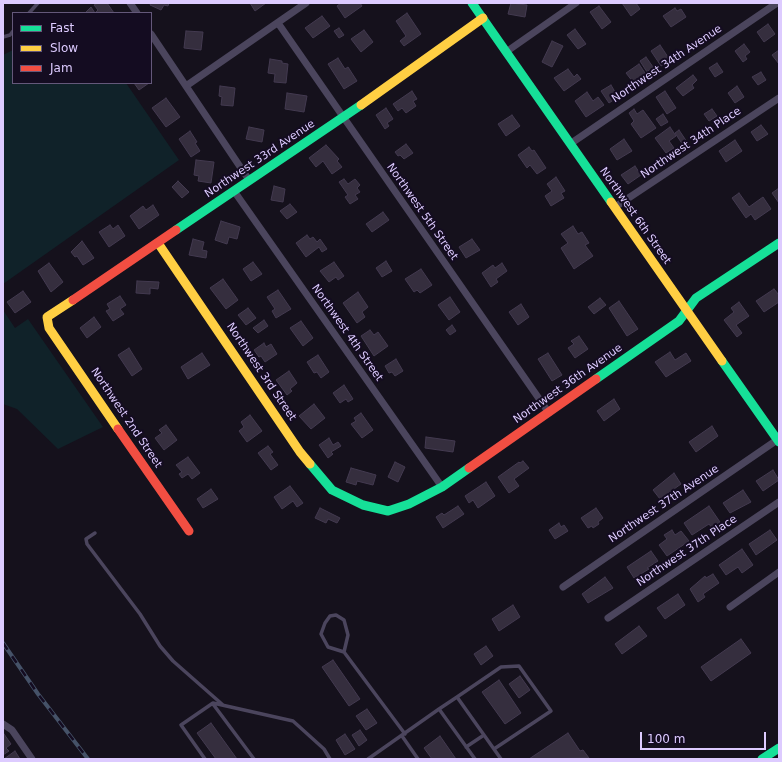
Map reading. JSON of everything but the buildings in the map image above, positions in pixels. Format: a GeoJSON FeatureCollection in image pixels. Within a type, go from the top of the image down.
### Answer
{"type":"FeatureCollection","features":[{"type":"Feature","properties":{"kind":"street"},"geometry":{"type":"LineString","coordinates":[[130,3],[136,12]]}},
{"type":"Feature","properties":{"kind":"street"},"geometry":{"type":"LineString","coordinates":[[186,86],[306,3]]}},
{"type":"Feature","properties":{"kind":"street","name":"Northwest 6th Street"},"geometry":{"type":"LineString","coordinates":[[472,3],[778,441]]}},
{"type":"Feature","properties":{"kind":"street"},"geometry":{"type":"LineString","coordinates":[[506,52],[576,3]]}},
{"type":"Feature","properties":{"kind":"street","name":"Northwest 34th Avenue"},"geometry":{"type":"LineString","coordinates":[[570,144],[777,3]]}},
{"type":"Feature","properties":{"kind":"street","name":"Northwest 33rd Avenue"},"geometry":{"type":"LineString","coordinates":[[47,317],[343,118],[482,18]]}},
{"type":"Feature","properties":{"kind":"street","name":"Northwest 5th Street"},"geometry":{"type":"LineString","coordinates":[[278,22],[343,118],[549,413]]}},
{"type":"Feature","properties":{"kind":"street"},"geometry":{"type":"LineString","coordinates":[[152,35],[249,180]]}},
{"type":"Feature","properties":{"kind":"street","name":"Northwest 34th Place"},"geometry":{"type":"LineString","coordinates":[[615,207],[779,98]]}},
{"type":"Feature","properties":{"kind":"street","name":"Northwest 4th Street"},"geometry":{"type":"LineString","coordinates":[[234,191],[442,487]]}},
{"type":"Feature","properties":{"kind":"street","name":"Northwest 3rd Street"},"geometry":{"type":"LineString","coordinates":[[158,243],[300,452],[332,490],[356,502]]}},
{"type":"Feature","properties":{"kind":"street","name":"Northwest 36th Avenue"},"geometry":{"type":"LineString","coordinates":[[356,502],[388,511],[409,504],[442,487],[679,321],[696,298],[779,243]]}},
{"type":"Feature","properties":{"kind":"street","name":"Northwest 2nd Street"},"geometry":{"type":"LineString","coordinates":[[47,317],[49,328],[189,531]]}},
{"type":"Feature","properties":{"kind":"street","name":"Northwest 37th Avenue"},"geometry":{"type":"LineString","coordinates":[[563,586],[778,441]]}},
{"type":"Feature","properties":{"kind":"street","name":"Northwest 37th Place"},"geometry":{"type":"LineString","coordinates":[[608,618],[779,502]]}},
{"type":"Feature","properties":{"kind":"street"},"geometry":{"type":"LineString","coordinates":[[730,607],[779,572]]}},
{"type":"Feature","properties":{"kind":"street"},"geometry":{"type":"LineString","coordinates":[[4,724],[12,730],[32,759]]}},
{"type":"Feature","properties":{"kind":"street"},"geometry":{"type":"LineString","coordinates":[[762,759],[779,748]]}},
{"type":"Feature","properties":{"kind":"lane"},"geometry":{"type":"LineString","coordinates":[[30,12],[38,3]]}},
{"type":"Feature","properties":{"kind":"lane"},"geometry":{"type":"LineString","coordinates":[[3,37],[10,35],[12,32]]}},
{"type":"Feature","properties":{"kind":"lane"},"geometry":{"type":"LineString","coordinates":[[95,533],[86,539],[87,544],[140,614],[160,646],[173,661],[223,705]]}},
{"type":"Feature","properties":{"kind":"lane"},"geometry":{"type":"LineString","coordinates":[[344,652],[348,635],[344,620],[336,615],[330,616],[325,622],[321,634],[328,647],[344,652],[403,735],[418,759]]}},
{"type":"Feature","properties":{"kind":"lane"},"geometry":{"type":"LineString","coordinates":[[368,759],[501,667],[519,666],[551,711],[494,749]]}},
{"type":"Feature","properties":{"kind":"lane"},"geometry":{"type":"LineString","coordinates":[[457,697],[501,759]]}},
{"type":"Feature","properties":{"kind":"lane"},"geometry":{"type":"LineString","coordinates":[[213,703],[254,759]]}},
{"type":"Feature","properties":{"kind":"lane"},"geometry":{"type":"LineString","coordinates":[[205,759],[181,725],[213,703],[292,721],[324,749],[330,759]]}},
{"type":"Feature","properties":{"kind":"lane"},"geometry":{"type":"LineString","coordinates":[[440,709],[475,759]]}},
{"type":"Feature","properties":{"kind":"lane"},"geometry":{"type":"LineString","coordinates":[[466,747],[484,735]]}},
{"type":"Feature","properties":{"kind":"shaded area"},"geometry":{"type":"Polygon","coordinates":[[[12,50],[12,84],[127,84],[179,160],[3,284],[3,55],[12,50]]]}},
{"type":"Feature","properties":{"kind":"shaded area"},"geometry":{"type":"Polygon","coordinates":[[[3,310],[15,328],[28,319],[103,427],[58,449],[17,409],[3,404],[3,310]]]}},
{"type":"Feature","properties":{"kind":"railway"},"geometry":{"type":"LineString","coordinates":[[3,643],[38,694],[88,759]]}},
{"type":"Feature","properties":{"kind":"traffic: fast"},"geometry":{"type":"LineString","coordinates":[[472,3],[611,202]]}},
{"type":"Feature","properties":{"kind":"traffic: fast"},"geometry":{"type":"LineString","coordinates":[[176,230],[361,105]]}},
{"type":"Feature","properties":{"kind":"traffic: fast"},"geometry":{"type":"LineString","coordinates":[[596,379],[679,321],[696,298],[779,243]]}},
{"type":"Feature","properties":{"kind":"traffic: fast"},"geometry":{"type":"LineString","coordinates":[[722,361],[779,442]]}},
{"type":"Feature","properties":{"kind":"traffic: fast"},"geometry":{"type":"LineString","coordinates":[[310,464],[332,490],[363,505],[388,511],[409,504],[442,487],[469,468]]}},
{"type":"Feature","properties":{"kind":"traffic: fast"},"geometry":{"type":"LineString","coordinates":[[762,759],[779,748]]}},
{"type":"Feature","properties":{"kind":"traffic: slow"},"geometry":{"type":"LineString","coordinates":[[361,105],[483,18]]}},
{"type":"Feature","properties":{"kind":"traffic: slow"},"geometry":{"type":"LineString","coordinates":[[611,202],[722,361]]}},
{"type":"Feature","properties":{"kind":"traffic: slow"},"geometry":{"type":"LineString","coordinates":[[158,243],[300,452],[310,464]]}},
{"type":"Feature","properties":{"kind":"traffic: slow"},"geometry":{"type":"LineString","coordinates":[[73,300],[47,317],[49,328],[118,429]]}},
{"type":"Feature","properties":{"kind":"traffic: jam"},"geometry":{"type":"LineString","coordinates":[[73,300],[176,230]]}},
{"type":"Feature","properties":{"kind":"traffic: jam"},"geometry":{"type":"LineString","coordinates":[[469,468],[596,379]]}},
{"type":"Feature","properties":{"kind":"traffic: jam"},"geometry":{"type":"LineString","coordinates":[[118,429],[189,531]]}}]}
